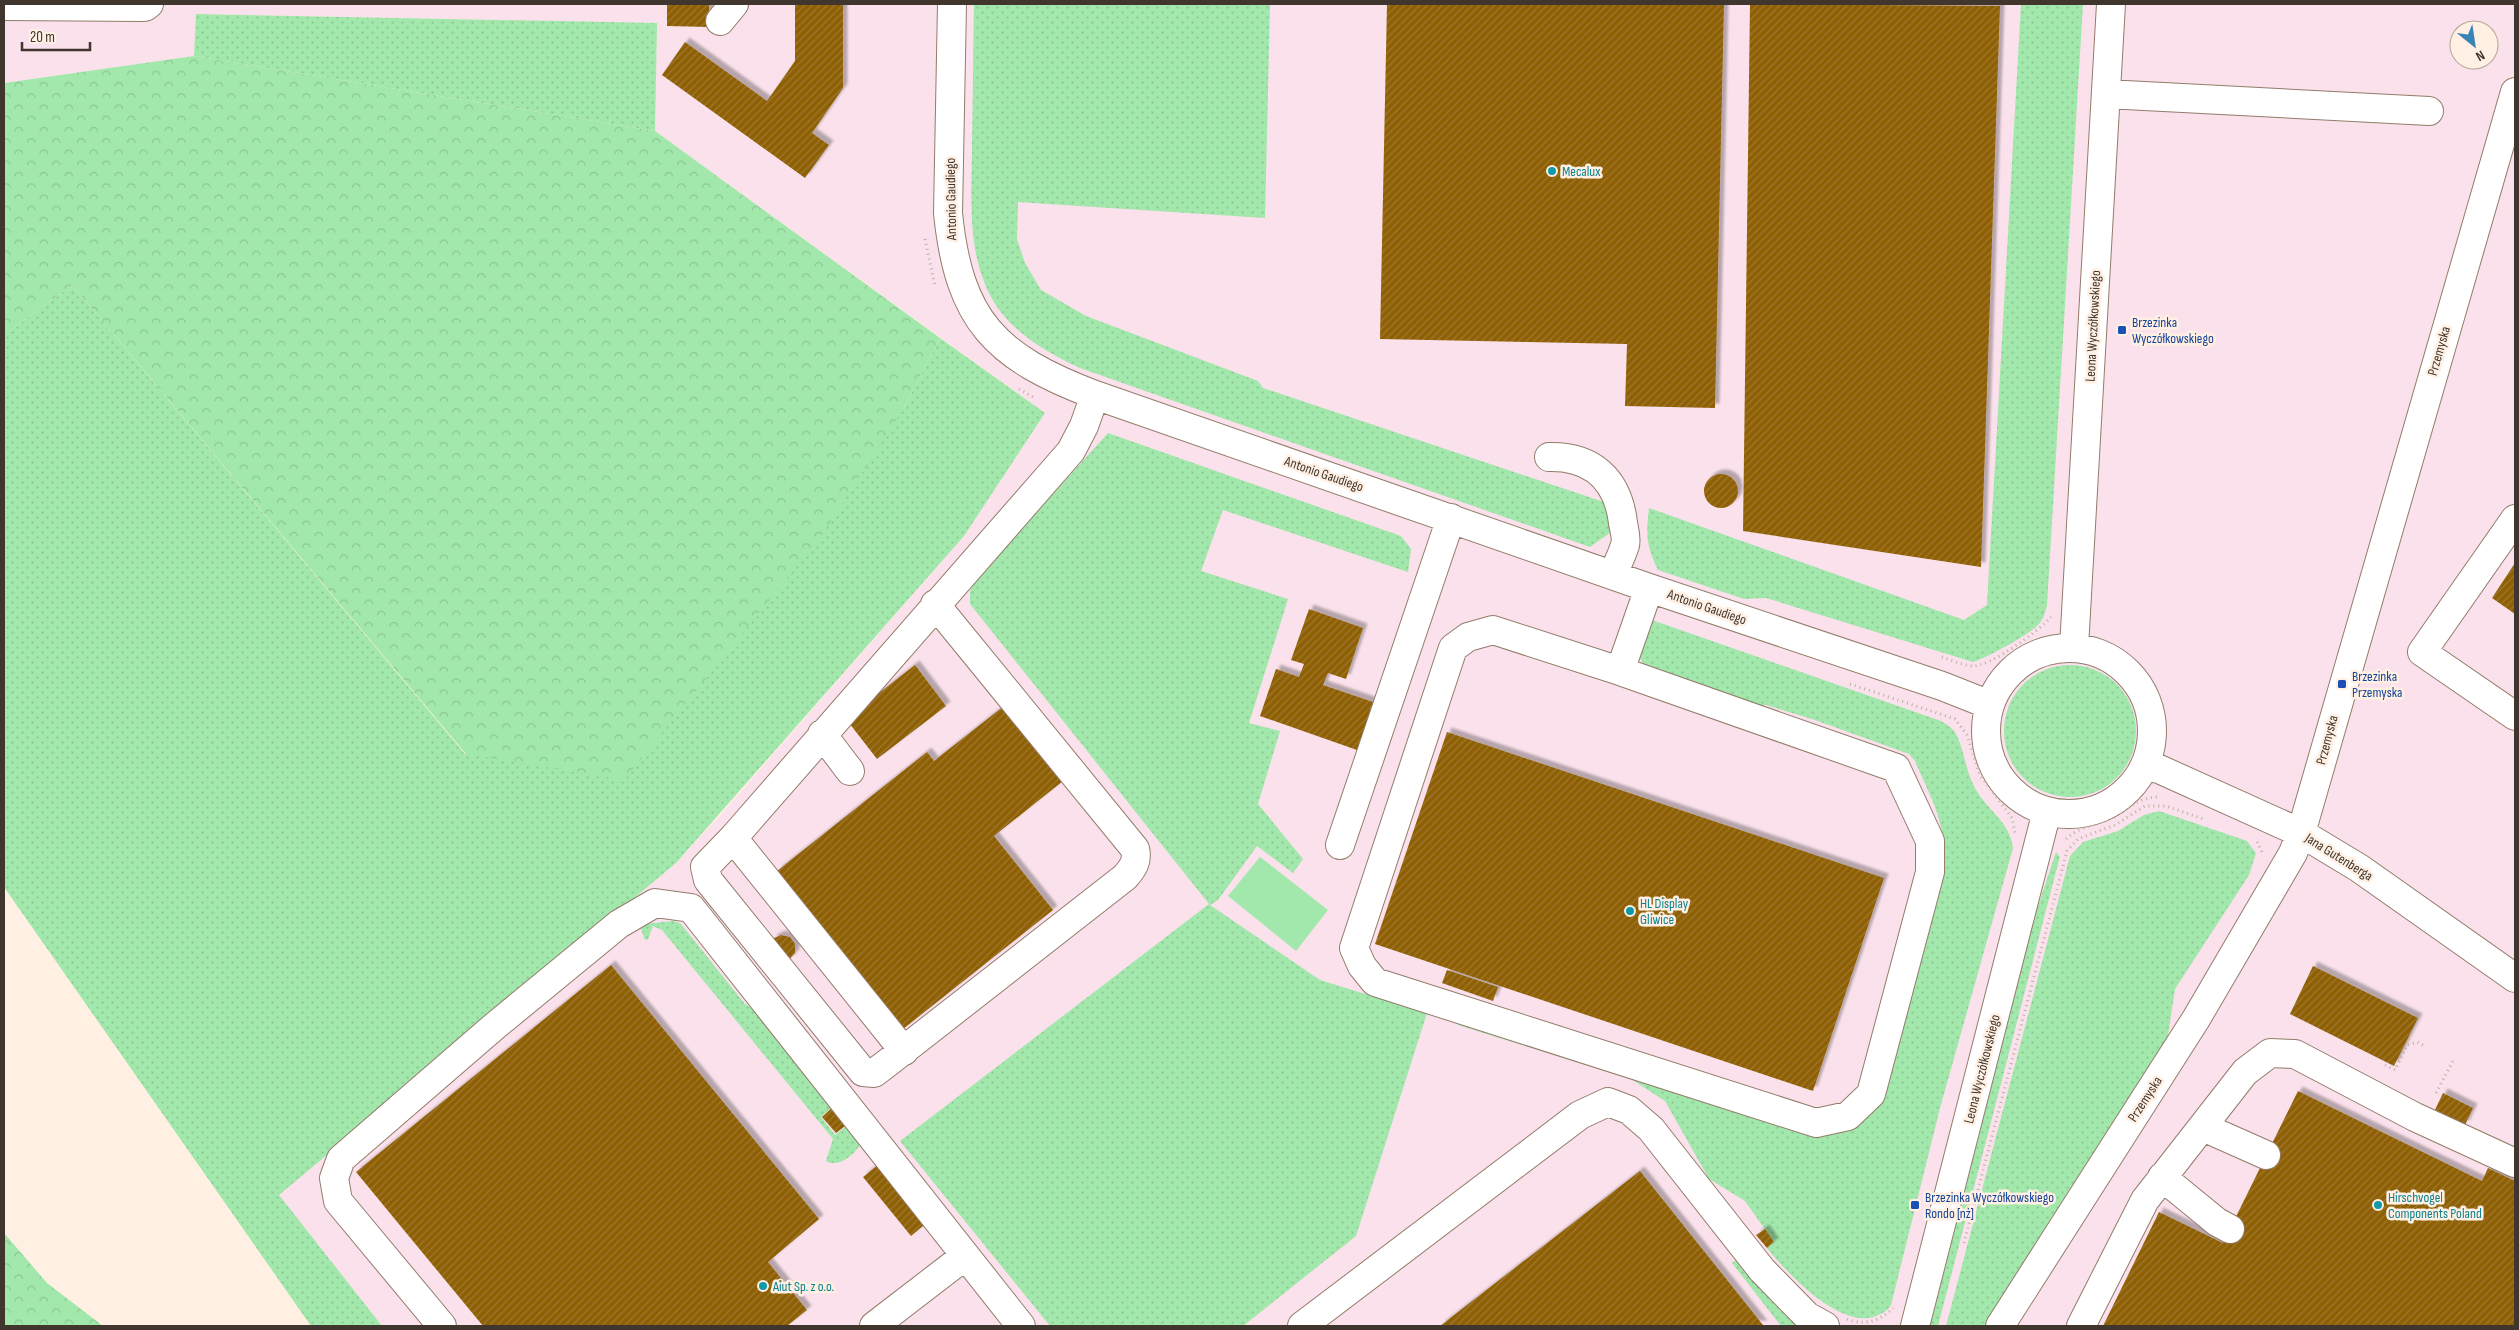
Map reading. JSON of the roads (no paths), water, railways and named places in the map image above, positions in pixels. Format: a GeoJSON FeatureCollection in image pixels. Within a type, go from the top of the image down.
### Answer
{"type":"FeatureCollection","features":[{"type":"Feature","properties":{"kind":"street"},"geometry":{"type":"LineString","coordinates":[[4,6],[145,7],[149,4]]}},
{"type":"Feature","properties":{"kind":"street","name":"Antonio Gaudiego"},"geometry":{"type":"LineString","coordinates":[[952,4],[948,213],[952,246],[960,281],[983,325],[1002,346],[1056,381],[1649,588],[1942,686],[1990,705]]}},
{"type":"Feature","properties":{"kind":"street","name":"Leona Wyczółkowskiego"},"geometry":{"type":"LineString","coordinates":[[2074,648],[2111,4]]}},
{"type":"Feature","properties":{"kind":"street","name":"Przemyska"},"geometry":{"type":"LineString","coordinates":[[2000,1326],[2196,1019],[2293,853],[2301,833],[2515,92]]}},
{"type":"Feature","properties":{"kind":"street"},"geometry":{"type":"LineString","coordinates":[[2106,94],[2429,111]]}},
{"type":"Feature","properties":{"kind":"street"},"geometry":{"type":"LineString","coordinates":[[935,604],[1135,849],[1136,863],[1125,877],[904,1051],[874,1073],[863,1072],[708,880],[705,867],[733,838],[935,604],[1071,451],[1084,426],[1095,395]]}},
{"type":"Feature","properties":{"kind":"street"},"geometry":{"type":"LineString","coordinates":[[1549,457],[1570,456],[1589,464],[1607,479],[1622,508],[1626,544],[1613,574]]}},
{"type":"Feature","properties":{"kind":"street"},"geometry":{"type":"LineString","coordinates":[[1340,845],[1451,518]]}},
{"type":"Feature","properties":{"kind":"street"},"geometry":{"type":"LineString","coordinates":[[2515,519],[2422,652],[2515,716]]}},
{"type":"Feature","properties":{"kind":"street"},"geometry":{"type":"LineString","coordinates":[[1620,671],[1649,588]]}},
{"type":"Feature","properties":{"kind":"street"},"geometry":{"type":"LineString","coordinates":[[1493,630],[1620,671],[1896,768],[1930,841],[1930,872],[1871,1094],[1848,1116],[1816,1123],[1375,982],[1362,966],[1354,948],[1453,648],[1468,637],[1493,630]]}},
{"type":"Feature","properties":{"kind":"street"},"geometry":{"type":"LineString","coordinates":[[2074,648],[2095,651],[2116,662],[2142,692],[2151,722],[2152,739],[2145,767],[2126,792],[2096,810],[2070,816],[2047,811],[2026,802],[2006,784],[1994,766],[1988,749],[1986,731],[1990,705],[2006,676],[2029,659],[2052,650],[2074,648]]}},
{"type":"Feature","properties":{"kind":"street"},"geometry":{"type":"LineString","coordinates":[[822,734],[850,771]]}},
{"type":"Feature","properties":{"kind":"street","name":"Jana Gutenberga"},"geometry":{"type":"LineString","coordinates":[[2145,767],[2159,769],[2301,833],[2359,868],[2515,978]]}},
{"type":"Feature","properties":{"kind":"street","name":"Leona Wyczółkowskiego"},"geometry":{"type":"LineString","coordinates":[[1915,1326],[2047,811]]}},
{"type":"Feature","properties":{"kind":"street"},"geometry":{"type":"LineString","coordinates":[[733,838],[762,864],[904,1051]]}},
{"type":"Feature","properties":{"kind":"street"},"geometry":{"type":"LineString","coordinates":[[442,1326],[338,1201],[334,1178],[341,1159],[496,1025],[619,924],[655,903],[691,908],[1020,1326]]}},
{"type":"Feature","properties":{"kind":"street"},"geometry":{"type":"LineString","coordinates":[[2081,1326],[2145,1200],[2245,1072],[2270,1052],[2296,1054],[2415,1117],[2515,1163]]}},
{"type":"Feature","properties":{"kind":"street"},"geometry":{"type":"LineString","coordinates":[[1302,1326],[1580,1115],[1608,1102],[1629,1110],[1651,1129],[1762,1270],[1807,1316],[1836,1323]]}},
{"type":"Feature","properties":{"kind":"street"},"geometry":{"type":"LineString","coordinates":[[2203,1127],[2266,1155]]}},
{"type":"Feature","properties":{"kind":"street"},"geometry":{"type":"LineString","coordinates":[[2162,1177],[2217,1222],[2230,1229]]}},
{"type":"Feature","properties":{"kind":"street"},"geometry":{"type":"LineString","coordinates":[[874,1326],[965,1256]]}},
{"type":"Feature","properties":{"kind":"place","name":"Mecalux"},"geometry":{"type":"Point","coordinates":[1552,171]}},
{"type":"Feature","properties":{"kind":"place","name":"Brzezinka Wyczółkowskiego"},"geometry":{"type":"Point","coordinates":[2122,330]}},
{"type":"Feature","properties":{"kind":"place","name":"Brzezinka Przemyska"},"geometry":{"type":"Point","coordinates":[2342,684]}},
{"type":"Feature","properties":{"kind":"place","name":"HL Display Gliwice"},"geometry":{"type":"Point","coordinates":[1630,911]}},
{"type":"Feature","properties":{"kind":"place","name":"Brzezinka Wyczółkowskiego Rondo [nż]"},"geometry":{"type":"Point","coordinates":[1915,1205]}},
{"type":"Feature","properties":{"kind":"place","name":"Hirschvogel Components Poland"},"geometry":{"type":"Point","coordinates":[2378,1205]}},
{"type":"Feature","properties":{"kind":"place","name":"Aiut Sp. z o.o."},"geometry":{"type":"Point","coordinates":[763,1286]}}]}
